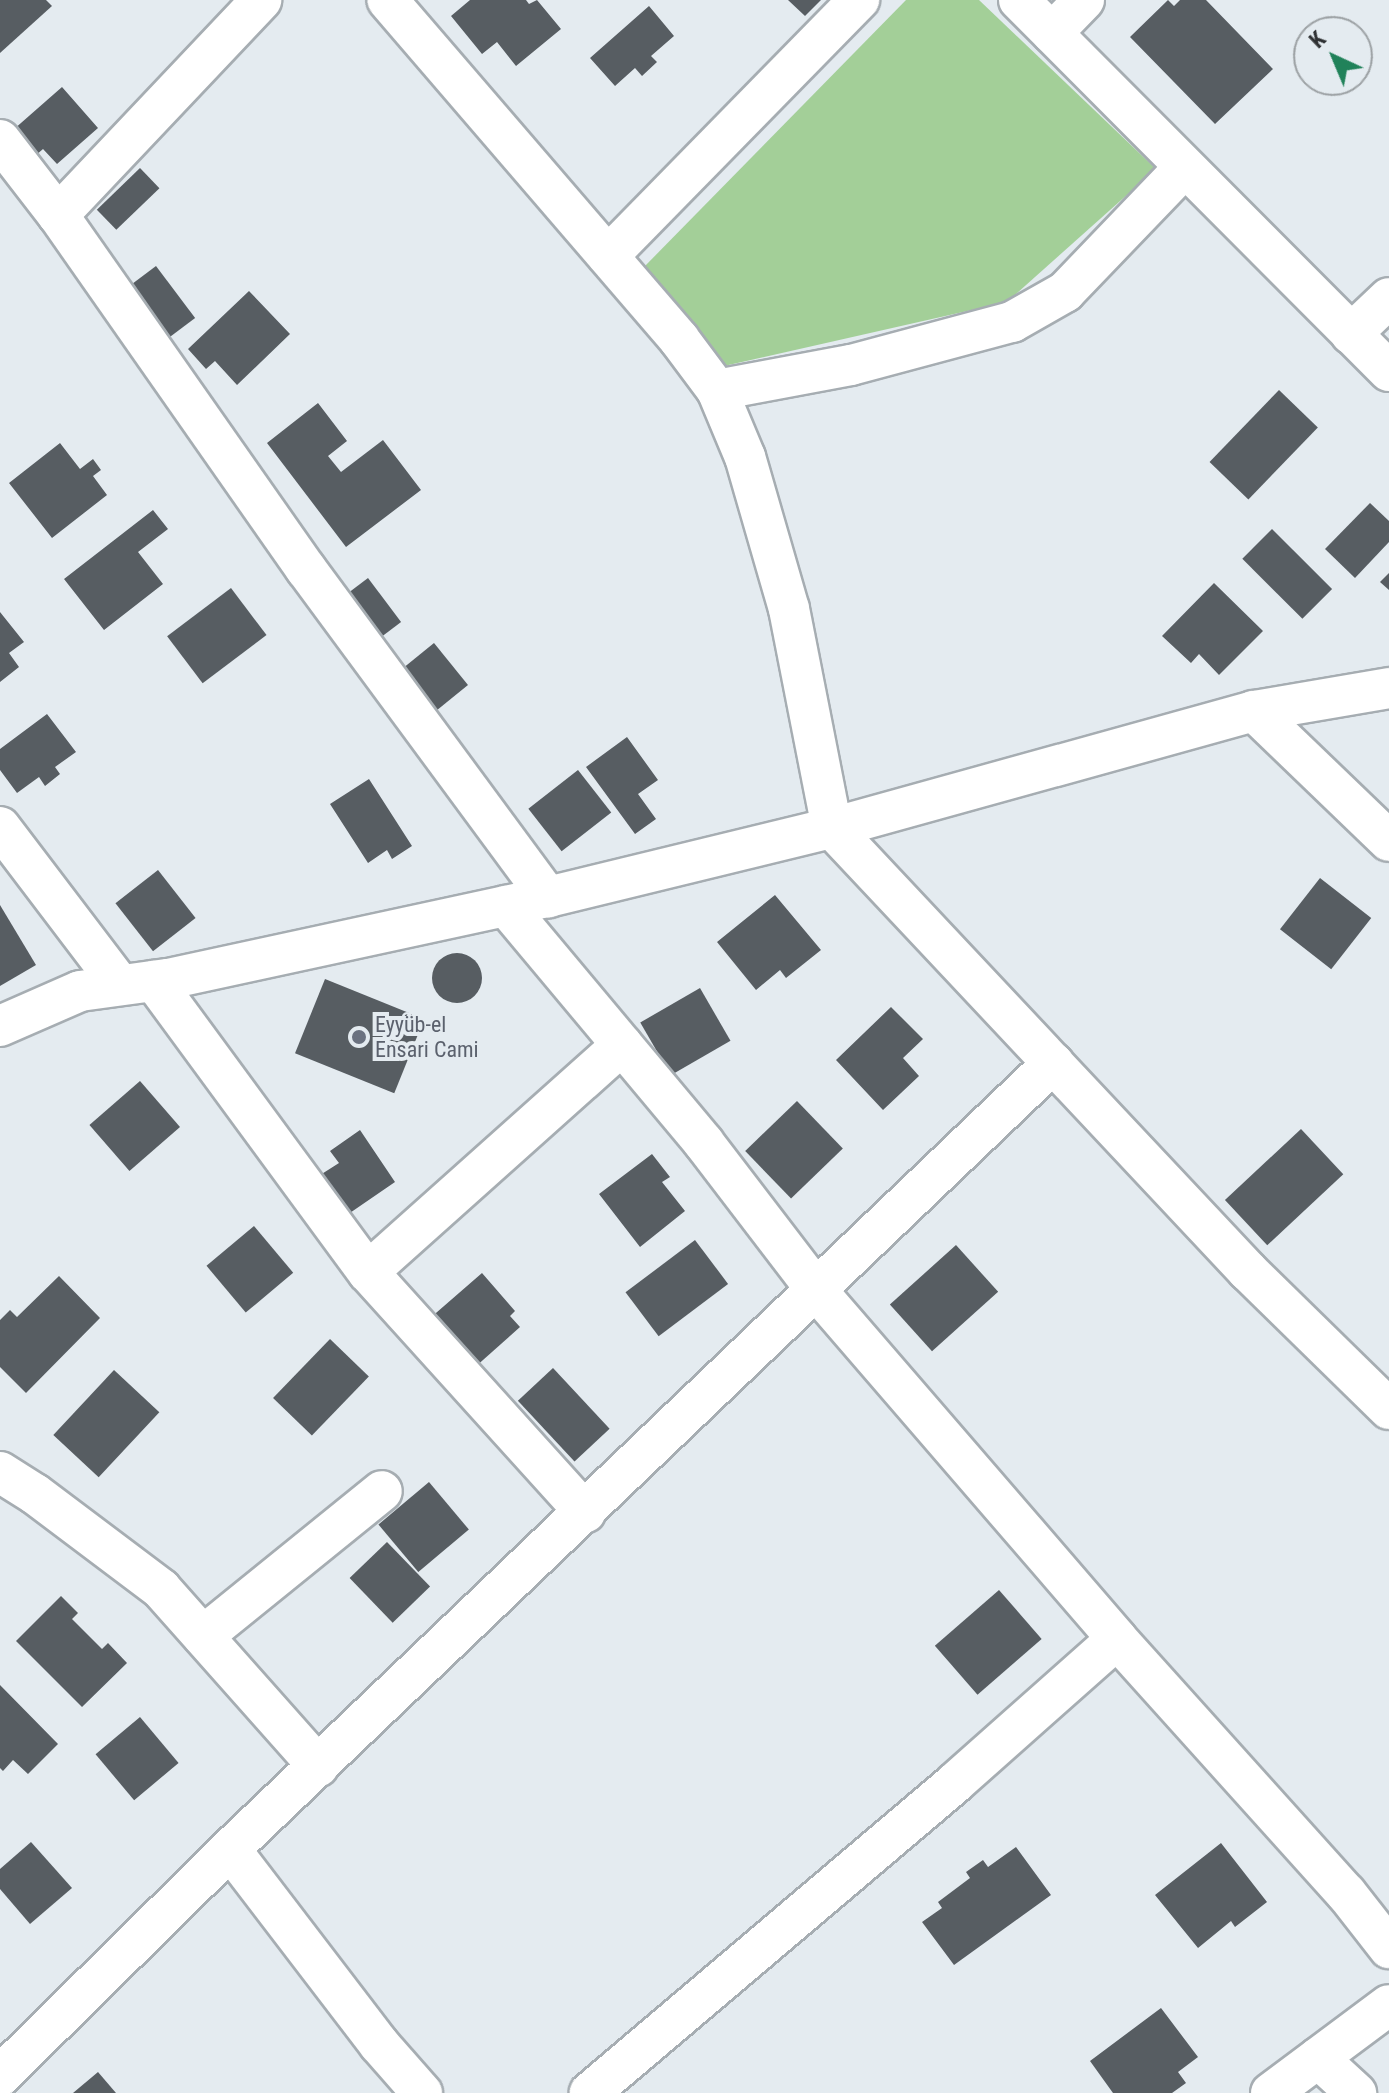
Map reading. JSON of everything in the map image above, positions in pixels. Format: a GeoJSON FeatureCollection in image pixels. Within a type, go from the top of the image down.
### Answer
{"type":"FeatureCollection","features":[{"type":"Feature","properties":{"kind":"street"},"geometry":{"type":"LineString","coordinates":[[58,215],[261,0]]}},
{"type":"Feature","properties":{"kind":"street"},"geometry":{"type":"LineString","coordinates":[[387,0],[679,339],[717,390],[745,457],[789,609],[832,828],[1248,1271],[1389,1409]]}},
{"type":"Feature","properties":{"kind":"street"},"geometry":{"type":"LineString","coordinates":[[608,256],[859,0]]}},
{"type":"Feature","properties":{"kind":"street"},"geometry":{"type":"LineString","coordinates":[[1019,0],[1389,371]]}},
{"type":"Feature","properties":{"kind":"street"},"geometry":{"type":"LineString","coordinates":[[1052,33],[1084,0]]}},
{"type":"Feature","properties":{"kind":"street"},"geometry":{"type":"LineString","coordinates":[[0,140],[58,215],[306,569],[548,897]]}},
{"type":"Feature","properties":{"kind":"street"},"geometry":{"type":"LineString","coordinates":[[717,390],[851,365],[1012,322],[1065,292],[1184,168]]}},
{"type":"Feature","properties":{"kind":"street"},"geometry":{"type":"LineString","coordinates":[[1351,334],[1389,298]]}},
{"type":"Feature","properties":{"kind":"street"},"geometry":{"type":"LineString","coordinates":[[0,1026],[80,991],[137,983],[548,897],[832,828],[1254,711],[1389,688]]}},
{"type":"Feature","properties":{"kind":"street"},"geometry":{"type":"LineString","coordinates":[[1254,711],[1389,841]]}},
{"type":"Feature","properties":{"kind":"street"},"geometry":{"type":"LineString","coordinates":[[0,827],[137,983],[368,1272],[585,1512]]}},
{"type":"Feature","properties":{"kind":"street"},"geometry":{"type":"LineString","coordinates":[[506,906],[704,1143],[817,1291],[1117,1639],[1346,1893],[1389,1948]]}},
{"type":"Feature","properties":{"kind":"street"},"geometry":{"type":"LineString","coordinates":[[368,1272],[622,1045]]}},
{"type":"Feature","properties":{"kind":"street"},"geometry":{"type":"LineString","coordinates":[[0,2076],[230,1849],[1053,1063]]}},
{"type":"Feature","properties":{"kind":"street"},"geometry":{"type":"LineString","coordinates":[[6,1489],[161,1589],[318,1766]]}},
{"type":"Feature","properties":{"kind":"street"},"geometry":{"type":"LineString","coordinates":[[203,1636],[382,1491]]}},
{"type":"Feature","properties":{"kind":"street"},"geometry":{"type":"LineString","coordinates":[[590,2093],[955,1783],[1117,1639]]}},
{"type":"Feature","properties":{"kind":"street"},"geometry":{"type":"LineString","coordinates":[[230,1849],[379,2044],[422,2093]]}},
{"type":"Feature","properties":{"kind":"street"},"geometry":{"type":"LineString","coordinates":[[1271,2093],[1389,2005]]}},
{"type":"Feature","properties":{"kind":"street"},"geometry":{"type":"LineString","coordinates":[[1318,2058],[1356,2093]]}},
{"type":"Feature","properties":{"kind":"green space"},"geometry":{"type":"Polygon","coordinates":[[[906,0],[979,0],[1156,169],[1007,302],[724,366],[645,266],[906,0]]]}},
{"type":"Feature","properties":{"kind":"building"},"geometry":{"type":"Polygon","coordinates":[[[0,0],[46,0],[52,6],[0,53],[0,0]]]}},
{"type":"Feature","properties":{"kind":"building"},"geometry":{"type":"Polygon","coordinates":[[[470,0],[526,0],[529,4],[537,0],[561,29],[516,66],[497,42],[482,54],[451,16],[470,0]]]}},
{"type":"Feature","properties":{"kind":"building"},"geometry":{"type":"Polygon","coordinates":[[[788,0],[821,0],[805,16],[788,0]]]}},
{"type":"Feature","properties":{"kind":"building"},"geometry":{"type":"Polygon","coordinates":[[[1168,0],[1174,6],[1180,0],[1206,0],[1273,69],[1215,124],[1130,37],[1168,0]]]}},
{"type":"Feature","properties":{"kind":"building"},"geometry":{"type":"Polygon","coordinates":[[[649,6],[674,36],[651,56],[657,62],[642,76],[635,68],[615,86],[590,58],[649,6]]]}},
{"type":"Feature","properties":{"kind":"building"},"geometry":{"type":"Polygon","coordinates":[[[62,87],[98,128],[57,164],[43,149],[35,156],[13,130],[62,87]]]}},
{"type":"Feature","properties":{"kind":"building"},"geometry":{"type":"Polygon","coordinates":[[[140,168],[159,188],[116,230],[97,210],[140,168]]]}},
{"type":"Feature","properties":{"kind":"building"},"geometry":{"type":"Polygon","coordinates":[[[156,266],[195,318],[159,345],[120,293],[156,266]]]}},
{"type":"Feature","properties":{"kind":"building"},"geometry":{"type":"Polygon","coordinates":[[[249,291],[290,334],[237,385],[215,361],[206,369],[188,349],[249,291]]]}},
{"type":"Feature","properties":{"kind":"building"},"geometry":{"type":"Polygon","coordinates":[[[1279,390],[1318,428],[1248,499],[1210,462],[1279,390]]]}},
{"type":"Feature","properties":{"kind":"building"},"geometry":{"type":"Polygon","coordinates":[[[318,403],[347,441],[328,456],[341,472],[383,440],[421,490],[346,547],[267,443],[318,403]]]}},
{"type":"Feature","properties":{"kind":"building"},"geometry":{"type":"Polygon","coordinates":[[[60,443],[80,469],[93,459],[101,470],[93,476],[107,495],[52,538],[9,483],[60,443]]]}},
{"type":"Feature","properties":{"kind":"building"},"geometry":{"type":"Polygon","coordinates":[[[1370,503],[1389,521],[1389,542],[1355,578],[1325,549],[1370,503]]]}},
{"type":"Feature","properties":{"kind":"building"},"geometry":{"type":"Polygon","coordinates":[[[153,510],[168,529],[138,552],[163,584],[104,630],[64,579],[153,510]]]}},
{"type":"Feature","properties":{"kind":"building"},"geometry":{"type":"Polygon","coordinates":[[[1272,529],[1332,589],[1302,619],[1242,559],[1272,529]]]}},
{"type":"Feature","properties":{"kind":"building"},"geometry":{"type":"Polygon","coordinates":[[[1389,573],[1389,590],[1380,582],[1389,573]]]}},
{"type":"Feature","properties":{"kind":"building"},"geometry":{"type":"Polygon","coordinates":[[[368,578],[401,622],[374,642],[341,598],[368,578]]]}},
{"type":"Feature","properties":{"kind":"building"},"geometry":{"type":"Polygon","coordinates":[[[1214,583],[1263,631],[1219,675],[1199,654],[1191,663],[1162,636],[1214,583]]]}},
{"type":"Feature","properties":{"kind":"building"},"geometry":{"type":"Polygon","coordinates":[[[231,588],[267,635],[203,683],[167,636],[231,588]]]}},
{"type":"Feature","properties":{"kind":"building"},"geometry":{"type":"Polygon","coordinates":[[[0,612],[24,642],[9,653],[19,667],[0,682],[0,612]]]}},
{"type":"Feature","properties":{"kind":"building"},"geometry":{"type":"Polygon","coordinates":[[[434,643],[468,685],[434,713],[400,671],[434,643]]]}},
{"type":"Feature","properties":{"kind":"building"},"geometry":{"type":"Polygon","coordinates":[[[47,714],[76,752],[55,767],[60,774],[45,786],[39,777],[17,793],[0,770],[0,749],[47,714]]]}},
{"type":"Feature","properties":{"kind":"building"},"geometry":{"type":"Polygon","coordinates":[[[627,737],[658,780],[638,794],[656,819],[635,834],[586,767],[627,737]]]}},
{"type":"Feature","properties":{"kind":"building"},"geometry":{"type":"Polygon","coordinates":[[[578,770],[611,813],[562,851],[528,809],[578,770]]]}},
{"type":"Feature","properties":{"kind":"building"},"geometry":{"type":"Polygon","coordinates":[[[369,779],[412,846],[392,859],[387,850],[368,863],[330,804],[369,779]]]}},
{"type":"Feature","properties":{"kind":"building"},"geometry":{"type":"Polygon","coordinates":[[[158,870],[196,918],[153,951],[115,903],[158,870]]]}},
{"type":"Feature","properties":{"kind":"building"},"geometry":{"type":"Polygon","coordinates":[[[1320,878],[1371,918],[1331,969],[1280,929],[1320,878]]]}},
{"type":"Feature","properties":{"kind":"building"},"geometry":{"type":"Polygon","coordinates":[[[775,895],[821,950],[786,978],[780,970],[756,990],[717,942],[775,895]]]}},
{"type":"Feature","properties":{"kind":"building"},"geometry":{"type":"Polygon","coordinates":[[[0,905],[36,965],[0,986],[0,905]]]}},
{"type":"Feature","properties":{"kind":"building"},"geometry":{"type":"Polygon","coordinates":[[[457,953],[475,960],[482,978],[475,996],[457,1003],[439,996],[432,978],[439,960],[457,953]]]}},
{"type":"Feature","properties":{"kind":"building","name":"Eyyüb-el Ensari Cami"},"geometry":{"type":"Polygon","coordinates":[[[325,979],[424,1019],[394,1093],[295,1053],[325,979]]]}},
{"type":"Feature","properties":{"kind":"building"},"geometry":{"type":"Polygon","coordinates":[[[700,988],[730,1041],[671,1075],[640,1022],[700,988]]]}},
{"type":"Feature","properties":{"kind":"building"},"geometry":{"type":"Polygon","coordinates":[[[891,1007],[923,1039],[903,1058],[919,1076],[883,1110],[836,1060],[891,1007]]]}},
{"type":"Feature","properties":{"kind":"building"},"geometry":{"type":"Polygon","coordinates":[[[140,1081],[180,1127],[129,1171],[89,1125],[140,1081]]]}},
{"type":"Feature","properties":{"kind":"building"},"geometry":{"type":"Polygon","coordinates":[[[797,1101],[843,1148],[791,1198],[745,1151],[797,1101]]]}},
{"type":"Feature","properties":{"kind":"building"},"geometry":{"type":"Polygon","coordinates":[[[1301,1129],[1343,1174],[1267,1245],[1225,1200],[1301,1129]]]}},
{"type":"Feature","properties":{"kind":"building"},"geometry":{"type":"Polygon","coordinates":[[[360,1130],[395,1182],[344,1217],[317,1177],[339,1163],[330,1151],[360,1130]]]}},
{"type":"Feature","properties":{"kind":"building"},"geometry":{"type":"Polygon","coordinates":[[[652,1154],[670,1177],[662,1182],[685,1211],[640,1247],[599,1194],[652,1154]]]}},
{"type":"Feature","properties":{"kind":"building"},"geometry":{"type":"Polygon","coordinates":[[[254,1226],[293,1273],[246,1313],[207,1266],[254,1226]]]}},
{"type":"Feature","properties":{"kind":"building"},"geometry":{"type":"Polygon","coordinates":[[[695,1240],[728,1284],[659,1336],[626,1292],[695,1240]]]}},
{"type":"Feature","properties":{"kind":"building"},"geometry":{"type":"Polygon","coordinates":[[[956,1245],[998,1292],[932,1351],[890,1305],[956,1245]]]}},
{"type":"Feature","properties":{"kind":"building"},"geometry":{"type":"Polygon","coordinates":[[[482,1273],[515,1311],[510,1316],[520,1327],[465,1376],[421,1326],[482,1273]]]}},
{"type":"Feature","properties":{"kind":"building"},"geometry":{"type":"Polygon","coordinates":[[[59,1276],[100,1318],[26,1393],[0,1367],[0,1320],[10,1310],[17,1317],[59,1276]]]}},
{"type":"Feature","properties":{"kind":"building"},"geometry":{"type":"Polygon","coordinates":[[[330,1339],[369,1377],[312,1435],[273,1398],[330,1339]]]}},
{"type":"Feature","properties":{"kind":"building"},"geometry":{"type":"Polygon","coordinates":[[[553,1368],[610,1429],[575,1461],[518,1401],[553,1368]]]}},
{"type":"Feature","properties":{"kind":"building"},"geometry":{"type":"Polygon","coordinates":[[[114,1370],[159,1412],[99,1477],[53,1435],[114,1370]]]}},
{"type":"Feature","properties":{"kind":"building"},"geometry":{"type":"Polygon","coordinates":[[[429,1482],[469,1529],[418,1572],[378,1524],[429,1482]]]}},
{"type":"Feature","properties":{"kind":"building"},"geometry":{"type":"Polygon","coordinates":[[[387,1542],[430,1587],[393,1623],[350,1578],[387,1542]]]}},
{"type":"Feature","properties":{"kind":"building"},"geometry":{"type":"Polygon","coordinates":[[[999,1590],[1042,1639],[977,1695],[935,1646],[999,1590]]]}},
{"type":"Feature","properties":{"kind":"building"},"geometry":{"type":"Polygon","coordinates":[[[61,1596],[78,1613],[72,1619],[102,1649],[108,1643],[127,1663],[82,1707],[16,1641],[61,1596]]]}},
{"type":"Feature","properties":{"kind":"building"},"geometry":{"type":"Polygon","coordinates":[[[0,1685],[58,1744],[28,1774],[13,1760],[3,1771],[0,1768],[0,1685]]]}},
{"type":"Feature","properties":{"kind":"building"},"geometry":{"type":"Polygon","coordinates":[[[140,1717],[179,1763],[134,1800],[96,1754],[140,1717]]]}},
{"type":"Feature","properties":{"kind":"building"},"geometry":{"type":"Polygon","coordinates":[[[31,1842],[72,1888],[30,1924],[0,1889],[0,1869],[31,1842]]]}},
{"type":"Feature","properties":{"kind":"building"},"geometry":{"type":"Polygon","coordinates":[[[1221,1843],[1267,1902],[1235,1927],[1231,1921],[1198,1948],[1155,1895],[1221,1843]]]}},
{"type":"Feature","properties":{"kind":"building"},"geometry":{"type":"Polygon","coordinates":[[[1016,1847],[1051,1895],[954,1965],[922,1922],[942,1908],[938,1902],[970,1878],[966,1872],[983,1860],[988,1867],[1016,1847]]]}},
{"type":"Feature","properties":{"kind":"building"},"geometry":{"type":"Polygon","coordinates":[[[1161,2008],[1198,2057],[1178,2072],[1186,2083],[1172,2093],[1113,2093],[1090,2061],[1161,2008]]]}},
{"type":"Feature","properties":{"kind":"building"},"geometry":{"type":"Polygon","coordinates":[[[98,2072],[116,2093],[73,2093],[98,2072]]]}},
{"type":"Feature","properties":{"kind":"place","name":"Eyyüb-el Ensari Cami"},"geometry":{"type":"Point","coordinates":[359,1037]}}]}
